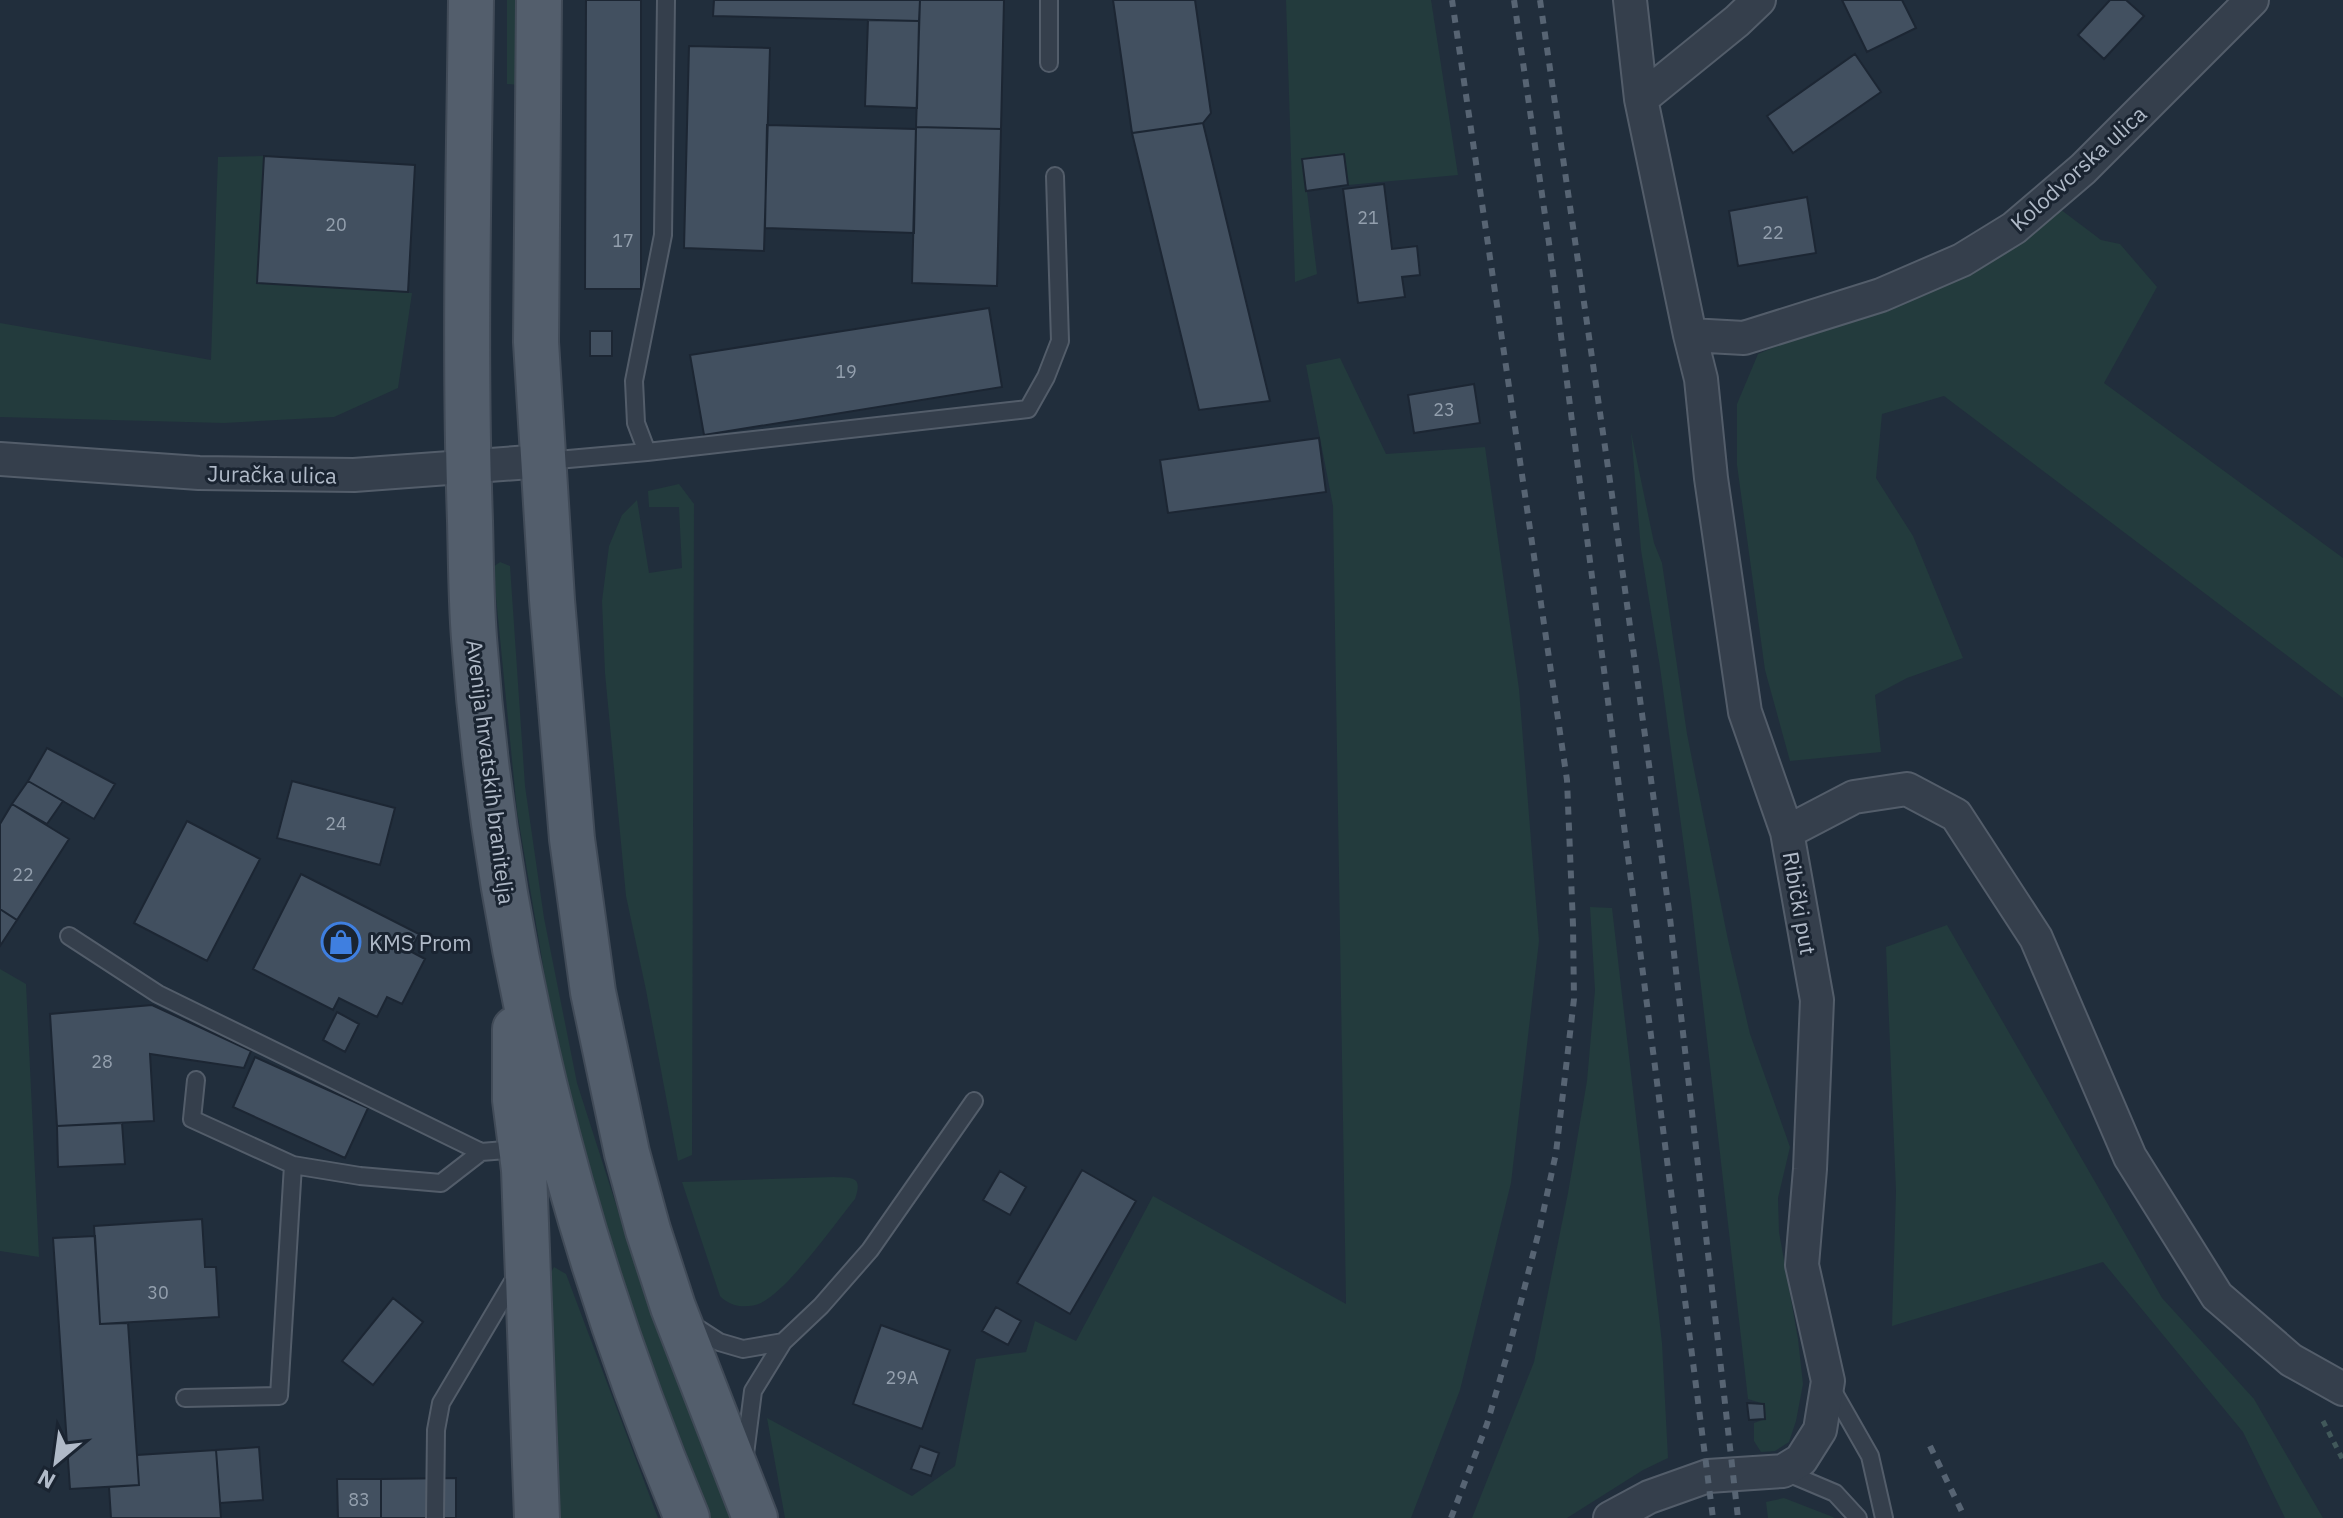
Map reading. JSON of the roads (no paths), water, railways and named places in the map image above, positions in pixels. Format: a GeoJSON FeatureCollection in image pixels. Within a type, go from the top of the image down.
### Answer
{"type":"FeatureCollection","features":[{"type":"Feature","properties":{"kind":"main road","name":"Avenija hrvatskih branitelja"},"geometry":{"type":"LineString","coordinates":[[471,0],[466,340],[473,634],[483,736],[504,887],[521,975],[575,1207],[610,1318],[655,1442],[687,1518]]}},
{"type":"Feature","properties":{"kind":"main road"},"geometry":{"type":"LineString","coordinates":[[539,0],[536,342],[552,600],[571,824],[593,992],[627,1153],[673,1307],[751,1509]]}},
{"type":"Feature","properties":{"kind":"main road"},"geometry":{"type":"LineString","coordinates":[[521,975],[514,1033],[515,1100],[501,1150],[524,1170],[537,1518]]}},
{"type":"Feature","properties":{"kind":"street"},"geometry":{"type":"LineString","coordinates":[[1630,0],[1641,99],[1701,379],[1711,478],[1745,712],[1787,832]]}},
{"type":"Feature","properties":{"kind":"street"},"geometry":{"type":"LineString","coordinates":[[1641,99],[1759,0]]}},
{"type":"Feature","properties":{"kind":"street","name":"Kolodvorska ulica"},"geometry":{"type":"LineString","coordinates":[[1690,335],[1744,338],[1881,295],[1962,260],[2014,228],[2083,169],[2252,0]]}},
{"type":"Feature","properties":{"kind":"street","name":"Juračka ulica"},"geometry":{"type":"LineString","coordinates":[[0,459],[199,473],[354,475],[544,461]]}},
{"type":"Feature","properties":{"kind":"street","name":"Ribički put"},"geometry":{"type":"LineString","coordinates":[[1783,1471],[1801,1460],[1820,1430],[1828,1381],[1802,1265],[1810,1169],[1817,1000],[1787,832],[1854,797],[1907,789],[1956,815],[2036,938],[2130,1157],[2217,1296],[2291,1360],[2343,1389]]}},
{"type":"Feature","properties":{"kind":"street"},"geometry":{"type":"LineString","coordinates":[[1610,1518],[1649,1497],[1708,1476],[1783,1471]]}},
{"type":"Feature","properties":{"kind":"lane"},"geometry":{"type":"LineString","coordinates":[[647,452],[636,423],[634,381],[663,235],[666,0]]}},
{"type":"Feature","properties":{"kind":"lane"},"geometry":{"type":"LineString","coordinates":[[1049,0],[1049,63]]}},
{"type":"Feature","properties":{"kind":"lane"},"geometry":{"type":"LineString","coordinates":[[544,461],[1028,409],[1046,377],[1060,341],[1055,176]]}},
{"type":"Feature","properties":{"kind":"lane"},"geometry":{"type":"LineString","coordinates":[[69,936],[158,994],[501,1150]]}},
{"type":"Feature","properties":{"kind":"lane"},"geometry":{"type":"LineString","coordinates":[[196,1080],[192,1119],[293,1165],[360,1176],[441,1183],[501,1150]]}},
{"type":"Feature","properties":{"kind":"lane"},"geometry":{"type":"LineString","coordinates":[[751,1509],[745,1448],[753,1391],[783,1342],[821,1306],[870,1250],[974,1101]]}},
{"type":"Feature","properties":{"kind":"lane"},"geometry":{"type":"LineString","coordinates":[[185,1398],[279,1396],[293,1165]]}},
{"type":"Feature","properties":{"kind":"lane"},"geometry":{"type":"LineString","coordinates":[[435,1518],[436,1430],[441,1403],[512,1283],[529,1282]]}},
{"type":"Feature","properties":{"kind":"lane"},"geometry":{"type":"LineString","coordinates":[[673,1307],[698,1330],[719,1342],[743,1349],[783,1342]]}},
{"type":"Feature","properties":{"kind":"lane"},"geometry":{"type":"LineString","coordinates":[[1828,1381],[1870,1456],[1884,1518]]}},
{"type":"Feature","properties":{"kind":"lane"},"geometry":{"type":"LineString","coordinates":[[1783,1471],[1835,1493],[1858,1518]]}},
{"type":"Feature","properties":{"kind":"railway"},"geometry":{"type":"LineString","coordinates":[[1451,1518],[1487,1424],[1540,1227],[1556,1153],[1574,999],[1567,780],[1452,0]]}},
{"type":"Feature","properties":{"kind":"railway"},"geometry":{"type":"LineString","coordinates":[[1514,0],[1550,250],[1713,1518]]}},
{"type":"Feature","properties":{"kind":"railway"},"geometry":{"type":"LineString","coordinates":[[1540,0],[1670,918],[1738,1518]]}},
{"type":"Feature","properties":{"kind":"railway"},"geometry":{"type":"LineString","coordinates":[[1930,1446],[1965,1518]]}},
{"type":"Feature","properties":{"kind":"place","name":"KMS Prom"},"geometry":{"type":"Point","coordinates":[341,942]}}]}
